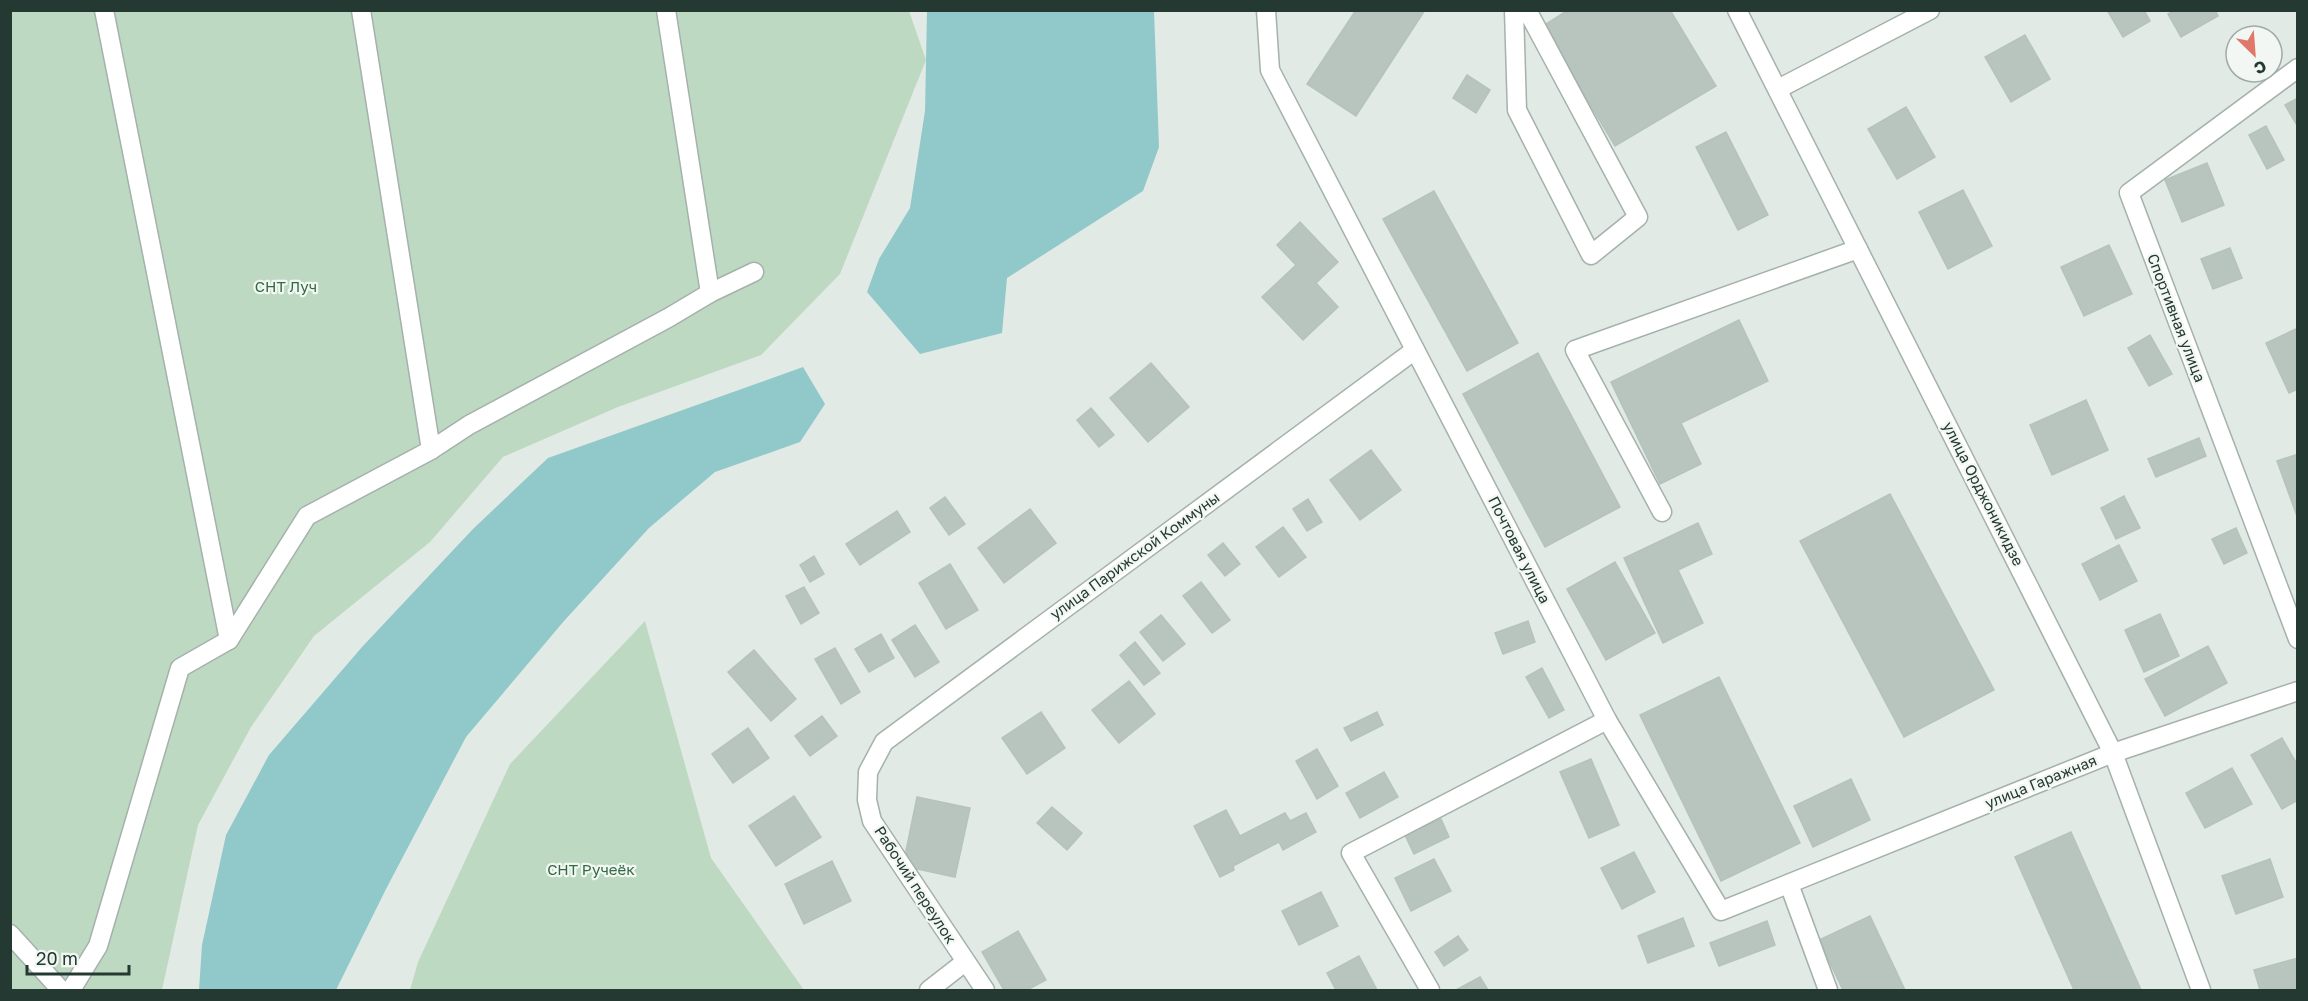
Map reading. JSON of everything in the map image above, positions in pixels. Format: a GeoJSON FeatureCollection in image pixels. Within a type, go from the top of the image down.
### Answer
{"type":"FeatureCollection","features":[{"type":"Feature","properties":{"kind":"street"},"geometry":{"type":"LineString","coordinates":[[104,10],[230,640]]}},
{"type":"Feature","properties":{"kind":"street"},"geometry":{"type":"LineString","coordinates":[[361,10],[431,450]]}},
{"type":"Feature","properties":{"kind":"street"},"geometry":{"type":"LineString","coordinates":[[666,10],[710,293]]}},
{"type":"Feature","properties":{"kind":"street","name":"Почтовая улица"},"geometry":{"type":"LineString","coordinates":[[1266,10],[1270,70],[1607,720],[1722,911],[1789,884]]}},
{"type":"Feature","properties":{"kind":"street"},"geometry":{"type":"LineString","coordinates":[[1514,10],[1517,110],[1591,255],[1638,217],[1527,10]]}},
{"type":"Feature","properties":{"kind":"street","name":"улица Орджоникидзе"},"geometry":{"type":"LineString","coordinates":[[1737,10],[2113,753],[2201,990]]}},
{"type":"Feature","properties":{"kind":"street"},"geometry":{"type":"LineString","coordinates":[[1778,89],[1930,10]]}},
{"type":"Feature","properties":{"kind":"street","name":"Спортивная улица"},"geometry":{"type":"LineString","coordinates":[[2298,68],[2129,193],[2298,639]]}},
{"type":"Feature","properties":{"kind":"street"},"geometry":{"type":"LineString","coordinates":[[1662,512],[1575,350],[1858,249]]}},
{"type":"Feature","properties":{"kind":"street"},"geometry":{"type":"LineString","coordinates":[[71,990],[98,946],[180,668],[230,640],[307,516],[431,450],[469,425],[710,293],[754,272]]}},
{"type":"Feature","properties":{"kind":"street","name":"улица Парижской Коммуны"},"geometry":{"type":"LineString","coordinates":[[868,772],[884,742],[1415,351]]}},
{"type":"Feature","properties":{"kind":"street","name":"улица Гаражная"},"geometry":{"type":"LineString","coordinates":[[1789,884],[2113,753],[2298,691]]}},
{"type":"Feature","properties":{"kind":"street"},"geometry":{"type":"LineString","coordinates":[[1430,990],[1351,853],[1607,720]]}},
{"type":"Feature","properties":{"kind":"street","name":"Рабочий переулок"},"geometry":{"type":"LineString","coordinates":[[868,772],[867,800],[872,821],[986,990]]}},
{"type":"Feature","properties":{"kind":"street"},"geometry":{"type":"LineString","coordinates":[[1789,884],[1827,990]]}},
{"type":"Feature","properties":{"kind":"street"},"geometry":{"type":"LineString","coordinates":[[10,934],[61,990]]}},
{"type":"Feature","properties":{"kind":"street"},"geometry":{"type":"LineString","coordinates":[[930,990],[965,962]]}},
{"type":"Feature","properties":{"kind":"green space","name":"СНТ Луч"},"geometry":{"type":"Polygon","coordinates":[[[10,11],[909,11],[926,60],[840,274],[761,355],[618,407],[503,457],[430,542],[314,636],[251,727],[198,825],[162,990],[11,990],[10,11]]]}},
{"type":"Feature","properties":{"kind":"green space","name":"СНТ Ручеёк"},"geometry":{"type":"Polygon","coordinates":[[[645,621],[711,858],[804,990],[410,990],[418,962],[510,764],[645,621]]]}},
{"type":"Feature","properties":{"kind":"water"},"geometry":{"type":"Polygon","coordinates":[[[927,11],[1154,11],[1159,147],[1143,191],[1007,278],[1002,333],[920,354],[867,292],[879,259],[910,208],[925,111],[927,11]]]}},
{"type":"Feature","properties":{"kind":"water"},"geometry":{"type":"Polygon","coordinates":[[[803,367],[825,404],[800,442],[715,472],[649,528],[564,621],[466,737],[336,990],[199,990],[202,945],[226,835],[269,755],[362,647],[473,529],[548,458],[803,367]]]}},
{"type":"Feature","properties":{"kind":"building"},"geometry":{"type":"Polygon","coordinates":[[[1356,10],[1425,10],[1356,116],[1307,84],[1356,10]]]}},
{"type":"Feature","properties":{"kind":"building"},"geometry":{"type":"Polygon","coordinates":[[[1568,10],[1670,10],[1716,86],[1615,146],[1543,26],[1568,10]]]}},
{"type":"Feature","properties":{"kind":"building"},"geometry":{"type":"Polygon","coordinates":[[[2107,10],[2144,10],[2150,21],[2123,37],[2107,10]]]}},
{"type":"Feature","properties":{"kind":"building"},"geometry":{"type":"Polygon","coordinates":[[[2175,10],[2215,10],[2218,16],[2181,37],[2168,14],[2175,10]]]}},
{"type":"Feature","properties":{"kind":"building"},"geometry":{"type":"Polygon","coordinates":[[[2025,35],[2050,79],[2011,102],[1985,57],[2025,35]]]}},
{"type":"Feature","properties":{"kind":"building"},"geometry":{"type":"Polygon","coordinates":[[[1467,75],[1490,90],[1476,113],[1453,98],[1467,75]]]}},
{"type":"Feature","properties":{"kind":"building"},"geometry":{"type":"Polygon","coordinates":[[[2298,98],[2298,127],[2285,105],[2298,98]]]}},
{"type":"Feature","properties":{"kind":"building"},"geometry":{"type":"Polygon","coordinates":[[[1906,107],[1935,157],[1897,179],[1868,129],[1906,107]]]}},
{"type":"Feature","properties":{"kind":"building"},"geometry":{"type":"Polygon","coordinates":[[[2266,126],[2284,160],[2267,169],[2249,135],[2266,126]]]}},
{"type":"Feature","properties":{"kind":"building"},"geometry":{"type":"Polygon","coordinates":[[[1726,132],[1768,215],[1738,230],[1696,147],[1726,132]]]}},
{"type":"Feature","properties":{"kind":"building"},"geometry":{"type":"Polygon","coordinates":[[[2207,163],[2224,205],[2182,222],[2165,180],[2207,163]]]}},
{"type":"Feature","properties":{"kind":"building"},"geometry":{"type":"Polygon","coordinates":[[[1963,190],[1992,246],[1948,269],[1919,212],[1963,190]]]}},
{"type":"Feature","properties":{"kind":"building"},"geometry":{"type":"Polygon","coordinates":[[[1434,191],[1518,343],[1467,371],[1383,219],[1434,191]]]}},
{"type":"Feature","properties":{"kind":"building"},"geometry":{"type":"Polygon","coordinates":[[[1300,222],[1338,262],[1316,283],[1338,307],[1303,340],[1262,297],[1296,265],[1277,245],[1300,222]]]}},
{"type":"Feature","properties":{"kind":"building"},"geometry":{"type":"Polygon","coordinates":[[[2109,245],[2132,294],[2084,316],[2061,267],[2109,245]]]}},
{"type":"Feature","properties":{"kind":"building"},"geometry":{"type":"Polygon","coordinates":[[[2230,248],[2242,278],[2213,289],[2201,259],[2230,248]]]}},
{"type":"Feature","properties":{"kind":"building"},"geometry":{"type":"Polygon","coordinates":[[[1739,320],[1768,381],[1681,423],[1701,464],[1660,484],[1611,382],[1739,320]]]}},
{"type":"Feature","properties":{"kind":"building"},"geometry":{"type":"Polygon","coordinates":[[[2296,329],[2298,389],[2289,393],[2266,343],[2296,329]]]}},
{"type":"Feature","properties":{"kind":"building"},"geometry":{"type":"Polygon","coordinates":[[[2150,335],[2172,374],[2149,386],[2128,348],[2150,335]]]}},
{"type":"Feature","properties":{"kind":"building"},"geometry":{"type":"Polygon","coordinates":[[[1538,353],[1620,507],[1545,547],[1463,394],[1538,353]]]}},
{"type":"Feature","properties":{"kind":"building"},"geometry":{"type":"Polygon","coordinates":[[[1151,363],[1189,407],[1148,442],[1110,398],[1151,363]]]}},
{"type":"Feature","properties":{"kind":"building"},"geometry":{"type":"Polygon","coordinates":[[[2086,400],[2108,450],[2052,475],[2030,425],[2086,400]]]}},
{"type":"Feature","properties":{"kind":"building"},"geometry":{"type":"Polygon","coordinates":[[[1091,408],[1114,435],[1099,447],[1077,420],[1091,408]]]}},
{"type":"Feature","properties":{"kind":"building"},"geometry":{"type":"Polygon","coordinates":[[[2199,438],[2206,456],[2156,477],[2148,459],[2199,438]]]}},
{"type":"Feature","properties":{"kind":"building"},"geometry":{"type":"Polygon","coordinates":[[[1371,450],[1401,490],[1360,520],[1330,480],[1371,450]]]}},
{"type":"Feature","properties":{"kind":"building"},"geometry":{"type":"Polygon","coordinates":[[[2298,454],[2298,519],[2277,461],[2298,454]]]}},
{"type":"Feature","properties":{"kind":"building"},"geometry":{"type":"Polygon","coordinates":[[[1890,494],[1994,690],[1904,737],[1800,541],[1890,494]]]}},
{"type":"Feature","properties":{"kind":"building"},"geometry":{"type":"Polygon","coordinates":[[[2124,496],[2140,528],[2116,539],[2101,508],[2124,496]]]}},
{"type":"Feature","properties":{"kind":"building"},"geometry":{"type":"Polygon","coordinates":[[[945,497],[965,524],[949,535],[930,508],[945,497]]]}},
{"type":"Feature","properties":{"kind":"building"},"geometry":{"type":"Polygon","coordinates":[[[1308,499],[1322,522],[1307,531],[1293,509],[1308,499]]]}},
{"type":"Feature","properties":{"kind":"building"},"geometry":{"type":"Polygon","coordinates":[[[1030,509],[1056,543],[1004,583],[978,548],[1030,509]]]}},
{"type":"Feature","properties":{"kind":"building"},"geometry":{"type":"Polygon","coordinates":[[[897,511],[910,532],[860,565],[846,544],[897,511]]]}},
{"type":"Feature","properties":{"kind":"building"},"geometry":{"type":"Polygon","coordinates":[[[1698,523],[1712,554],[1678,570],[1703,623],[1663,643],[1624,558],[1698,523]]]}},
{"type":"Feature","properties":{"kind":"building"},"geometry":{"type":"Polygon","coordinates":[[[1283,527],[1306,557],[1279,577],[1256,547],[1283,527]]]}},
{"type":"Feature","properties":{"kind":"building"},"geometry":{"type":"Polygon","coordinates":[[[2236,528],[2247,553],[2224,564],[2212,539],[2236,528]]]}},
{"type":"Feature","properties":{"kind":"building"},"geometry":{"type":"Polygon","coordinates":[[[1223,543],[1240,564],[1225,576],[1208,555],[1223,543]]]}},
{"type":"Feature","properties":{"kind":"building"},"geometry":{"type":"Polygon","coordinates":[[[2119,545],[2137,581],[2100,600],[2082,564],[2119,545]]]}},
{"type":"Feature","properties":{"kind":"building"},"geometry":{"type":"Polygon","coordinates":[[[814,556],[824,574],[810,582],[800,565],[814,556]]]}},
{"type":"Feature","properties":{"kind":"building"},"geometry":{"type":"Polygon","coordinates":[[[1615,562],[1655,633],[1606,660],[1567,589],[1615,562]]]}},
{"type":"Feature","properties":{"kind":"building"},"geometry":{"type":"Polygon","coordinates":[[[950,564],[978,610],[946,629],[919,583],[950,564]]]}},
{"type":"Feature","properties":{"kind":"building"},"geometry":{"type":"Polygon","coordinates":[[[1201,582],[1230,620],[1212,633],[1183,596],[1201,582]]]}},
{"type":"Feature","properties":{"kind":"building"},"geometry":{"type":"Polygon","coordinates":[[[804,587],[819,613],[801,624],[786,596],[804,587]]]}},
{"type":"Feature","properties":{"kind":"building"},"geometry":{"type":"Polygon","coordinates":[[[2160,614],[2179,656],[2144,672],[2125,630],[2160,614]]]}},
{"type":"Feature","properties":{"kind":"building"},"geometry":{"type":"Polygon","coordinates":[[[1161,615],[1185,644],[1163,661],[1140,632],[1161,615]]]}},
{"type":"Feature","properties":{"kind":"building"},"geometry":{"type":"Polygon","coordinates":[[[1528,621],[1535,642],[1503,654],[1495,633],[1528,621]]]}},
{"type":"Feature","properties":{"kind":"building"},"geometry":{"type":"Polygon","coordinates":[[[915,625],[939,662],[915,677],[892,640],[915,625]]]}},
{"type":"Feature","properties":{"kind":"building"},"geometry":{"type":"Polygon","coordinates":[[[881,634],[894,658],[869,672],[855,649],[881,634]]]}},
{"type":"Feature","properties":{"kind":"building"},"geometry":{"type":"Polygon","coordinates":[[[1135,642],[1160,673],[1144,685],[1120,655],[1135,642]]]}},
{"type":"Feature","properties":{"kind":"building"},"geometry":{"type":"Polygon","coordinates":[[[2208,646],[2227,683],[2165,716],[2145,679],[2208,646]]]}},
{"type":"Feature","properties":{"kind":"building"},"geometry":{"type":"Polygon","coordinates":[[[835,648],[860,692],[841,704],[815,659],[835,648]]]}},
{"type":"Feature","properties":{"kind":"building"},"geometry":{"type":"Polygon","coordinates":[[[754,650],[796,699],[771,721],[728,672],[754,650]]]}},
{"type":"Feature","properties":{"kind":"building"},"geometry":{"type":"Polygon","coordinates":[[[1542,668],[1564,710],[1549,718],[1526,677],[1542,668]]]}},
{"type":"Feature","properties":{"kind":"building"},"geometry":{"type":"Polygon","coordinates":[[[1719,677],[1800,843],[1721,881],[1640,715],[1719,677]]]}},
{"type":"Feature","properties":{"kind":"building"},"geometry":{"type":"Polygon","coordinates":[[[1129,681],[1155,714],[1119,743],[1092,710],[1129,681]]]}},
{"type":"Feature","properties":{"kind":"building"},"geometry":{"type":"Polygon","coordinates":[[[1041,712],[1065,748],[1027,774],[1002,738],[1041,712]]]}},
{"type":"Feature","properties":{"kind":"building"},"geometry":{"type":"Polygon","coordinates":[[[1377,712],[1383,725],[1351,741],[1344,728],[1377,712]]]}},
{"type":"Feature","properties":{"kind":"building"},"geometry":{"type":"Polygon","coordinates":[[[822,716],[837,736],[810,756],[795,736],[822,716]]]}},
{"type":"Feature","properties":{"kind":"building"},"geometry":{"type":"Polygon","coordinates":[[[748,728],[769,758],[733,783],[712,754],[748,728]]]}},
{"type":"Feature","properties":{"kind":"building"},"geometry":{"type":"Polygon","coordinates":[[[2282,738],[2298,766],[2298,800],[2282,809],[2251,755],[2282,738]]]}},
{"type":"Feature","properties":{"kind":"building"},"geometry":{"type":"Polygon","coordinates":[[[1317,749],[1338,786],[1317,799],[1296,761],[1317,749]]]}},
{"type":"Feature","properties":{"kind":"building"},"geometry":{"type":"Polygon","coordinates":[[[1591,759],[1619,825],[1589,838],[1560,772],[1591,759]]]}},
{"type":"Feature","properties":{"kind":"building"},"geometry":{"type":"Polygon","coordinates":[[[2232,768],[2252,804],[2205,828],[2186,793],[2232,768]]]}},
{"type":"Feature","properties":{"kind":"building"},"geometry":{"type":"Polygon","coordinates":[[[1384,772],[1398,797],[1360,818],[1346,793],[1384,772]]]}},
{"type":"Feature","properties":{"kind":"building"},"geometry":{"type":"Polygon","coordinates":[[[1851,779],[1870,820],[1813,847],[1794,806],[1851,779]]]}},
{"type":"Feature","properties":{"kind":"building"},"geometry":{"type":"Polygon","coordinates":[[[794,796],[821,837],[776,866],[749,826],[794,796]]]}},
{"type":"Feature","properties":{"kind":"building"},"geometry":{"type":"Polygon","coordinates":[[[917,797],[970,808],[955,877],[903,866],[917,797]]]}},
{"type":"Feature","properties":{"kind":"building"},"geometry":{"type":"Polygon","coordinates":[[[1052,807],[1082,833],[1067,850],[1037,823],[1052,807]]]}},
{"type":"Feature","properties":{"kind":"building"},"geometry":{"type":"Polygon","coordinates":[[[1226,810],[1240,836],[1285,813],[1290,821],[1306,813],[1316,832],[1283,850],[1279,842],[1233,866],[1234,870],[1220,877],[1194,826],[1226,810]]]}},
{"type":"Feature","properties":{"kind":"building"},"geometry":{"type":"Polygon","coordinates":[[[1441,819],[1449,837],[1414,854],[1405,835],[1441,819]]]}},
{"type":"Feature","properties":{"kind":"building"},"geometry":{"type":"Polygon","coordinates":[[[2071,832],[2141,990],[2074,990],[2015,857],[2071,832]]]}},
{"type":"Feature","properties":{"kind":"building"},"geometry":{"type":"Polygon","coordinates":[[[1634,852],[1655,892],[1622,909],[1601,868],[1634,852]]]}},
{"type":"Feature","properties":{"kind":"building"},"geometry":{"type":"Polygon","coordinates":[[[1434,859],[1451,891],[1411,911],[1395,878],[1434,859]]]}},
{"type":"Feature","properties":{"kind":"building"},"geometry":{"type":"Polygon","coordinates":[[[2270,859],[2283,897],[2236,914],[2222,876],[2270,859]]]}},
{"type":"Feature","properties":{"kind":"building"},"geometry":{"type":"Polygon","coordinates":[[[832,861],[851,901],[804,924],[785,884],[832,861]]]}},
{"type":"Feature","properties":{"kind":"building"},"geometry":{"type":"Polygon","coordinates":[[[1321,892],[1338,926],[1299,945],[1282,911],[1321,892]]]}},
{"type":"Feature","properties":{"kind":"building"},"geometry":{"type":"Polygon","coordinates":[[[1870,916],[1905,990],[1843,990],[1819,940],[1870,916]]]}},
{"type":"Feature","properties":{"kind":"building"},"geometry":{"type":"Polygon","coordinates":[[[1683,918],[1694,946],[1648,963],[1638,936],[1683,918]]]}},
{"type":"Feature","properties":{"kind":"building"},"geometry":{"type":"Polygon","coordinates":[[[1767,921],[1775,945],[1719,966],[1710,943],[1767,921]]]}},
{"type":"Feature","properties":{"kind":"building"},"geometry":{"type":"Polygon","coordinates":[[[1018,931],[1046,980],[1027,990],[1004,990],[982,952],[1018,931]]]}},
{"type":"Feature","properties":{"kind":"building"},"geometry":{"type":"Polygon","coordinates":[[[1458,936],[1468,950],[1444,966],[1435,952],[1458,936]]]}},
{"type":"Feature","properties":{"kind":"building"},"geometry":{"type":"Polygon","coordinates":[[[1359,956],[1377,990],[1336,990],[1327,973],[1359,956]]]}},
{"type":"Feature","properties":{"kind":"building"},"geometry":{"type":"Polygon","coordinates":[[[2298,958],[2298,990],[2260,990],[2254,970],[2298,958]]]}},
{"type":"Feature","properties":{"kind":"building"},"geometry":{"type":"Polygon","coordinates":[[[1480,977],[1488,990],[1456,990],[1480,977]]]}}]}
